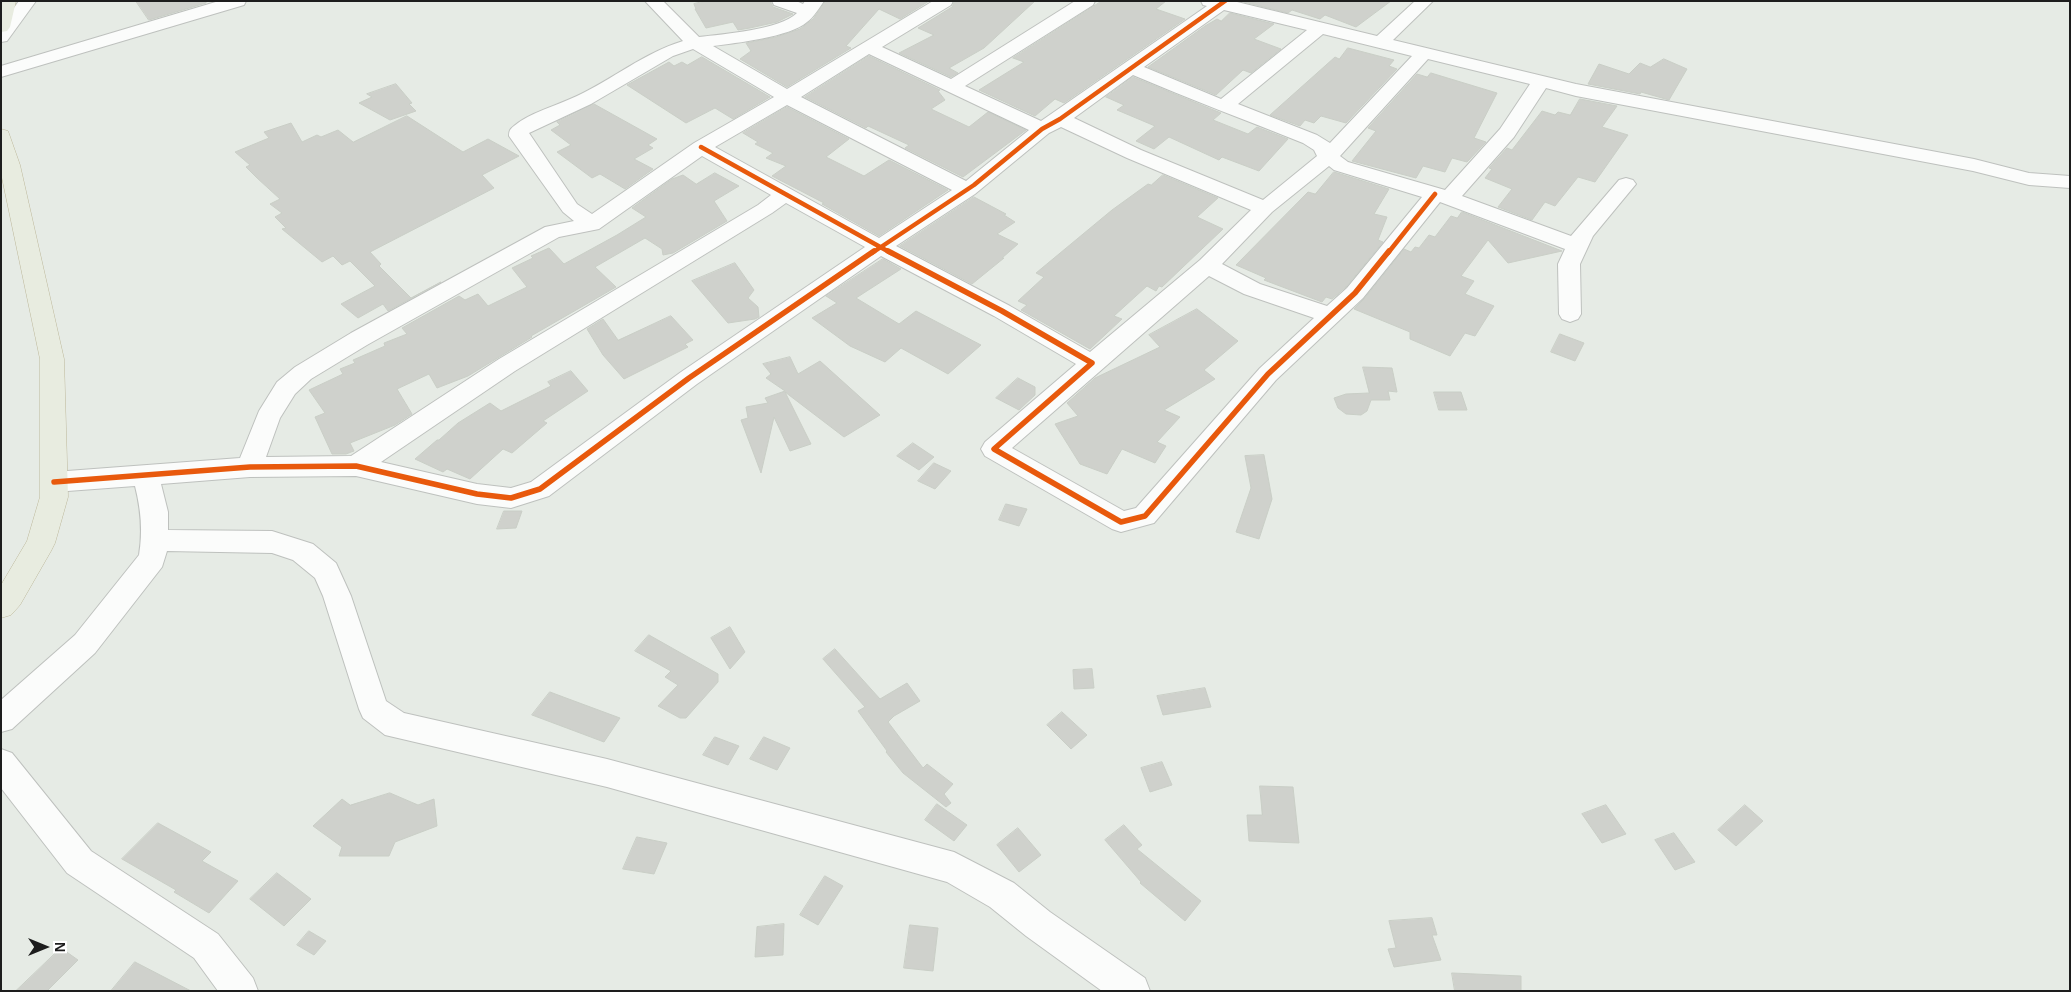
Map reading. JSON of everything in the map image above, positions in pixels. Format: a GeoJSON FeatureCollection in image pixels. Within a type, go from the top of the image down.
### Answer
{"type":"FeatureCollection","features":[{"type":"Feature","properties":{"kind":"highway"},"geometry":{"type":"LineString","coordinates":[[1,135],[12,175],[52,359],[54,489],[41,543],[10,596],[1,606]]}},
{"type":"Feature","properties":{"kind":"street"},"geometry":{"type":"LineString","coordinates":[[1,37],[28,1]]}},
{"type":"Feature","properties":{"kind":"street"},"geometry":{"type":"LineString","coordinates":[[1,72],[238,1]]}},
{"type":"Feature","properties":{"kind":"street"},"geometry":{"type":"LineString","coordinates":[[653,1],[695,43],[787,97],[968,190]]}},
{"type":"Feature","properties":{"kind":"street"},"geometry":{"type":"LineString","coordinates":[[592,224],[570,208],[519,136],[519,131],[532,123],[584,100],[666,52],[695,43],[743,37],[781,28],[801,19],[811,6],[780,1]]}},
{"type":"Feature","properties":{"kind":"street"},"geometry":{"type":"LineString","coordinates":[[250,467],[268,417],[286,388],[303,373],[359,339],[553,232],[592,224],[701,147],[870,48],[945,1]]}},
{"type":"Feature","properties":{"kind":"street"},"geometry":{"type":"LineString","coordinates":[[952,86],[1087,1]]}},
{"type":"Feature","properties":{"kind":"street"},"geometry":{"type":"LineString","coordinates":[[1381,42],[1425,1]]}},
{"type":"Feature","properties":{"kind":"street"},"geometry":{"type":"LineString","coordinates":[[54,489],[145,474],[250,467],[356,466],[477,494],[510,498],[540,489],[689,378],[880,247],[968,190],[1051,124],[1131,68],[1219,2],[1576,90],[1965,163],[2029,180],[2070,182]]}},
{"type":"Feature","properties":{"kind":"street"},"geometry":{"type":"LineString","coordinates":[[1225,105],[1320,28]]}},
{"type":"Feature","properties":{"kind":"street"},"geometry":{"type":"LineString","coordinates":[[870,48],[952,86],[1134,154],[1265,208]]}},
{"type":"Feature","properties":{"kind":"street"},"geometry":{"type":"LineString","coordinates":[[1424,53],[1328,157],[1265,208],[1208,265],[994,449],[1121,522],[1145,516],[1268,374],[1354,293],[1442,196],[1507,133],[1541,81]]}},
{"type":"Feature","properties":{"kind":"street"},"geometry":{"type":"LineString","coordinates":[[1131,68],[1211,102],[1225,105],[1310,139],[1322,146],[1328,157],[1342,166],[1442,196],[1578,246]]}},
{"type":"Feature","properties":{"kind":"street"},"geometry":{"type":"LineString","coordinates":[[701,147],[880,247],[1002,311],[1092,363]]}},
{"type":"Feature","properties":{"kind":"street"},"geometry":{"type":"LineString","coordinates":[[1570,314],[1569,264],[1583,234],[1626,184]]}},
{"type":"Feature","properties":{"kind":"street"},"geometry":{"type":"LineString","coordinates":[[356,466],[507,365],[765,209],[785,194]]}},
{"type":"Feature","properties":{"kind":"street"},"geometry":{"type":"LineString","coordinates":[[1208,265],[1222,276],[1264,294],[1331,315]]}},
{"type":"Feature","properties":{"kind":"street"},"geometry":{"type":"LineString","coordinates":[[1,719],[85,644],[152,559],[155,526],[145,474]]}},
{"type":"Feature","properties":{"kind":"street"},"geometry":{"type":"LineString","coordinates":[[155,526],[272,542],[303,552],[326,571],[338,596],[374,709],[396,725],[607,773],[954,868],[1002,895],[1038,924],[1132,991]]}},
{"type":"Feature","properties":{"kind":"street"},"geometry":{"type":"LineString","coordinates":[[1,763],[79,862],[206,946],[240,991]]}},
{"type":"Feature","properties":{"kind":"building"},"geometry":{"type":"Polygon","coordinates":[[[136,1],[206,1],[206,3],[149,20],[136,1]]]}},
{"type":"Feature","properties":{"kind":"building"},"geometry":{"type":"Polygon","coordinates":[[[705,1],[770,1],[773,7],[793,14],[777,22],[738,30],[733,22],[706,28],[694,4],[705,1]]]}},
{"type":"Feature","properties":{"kind":"building"},"geometry":{"type":"Polygon","coordinates":[[[826,1],[929,1],[900,19],[879,9],[846,46],[851,48],[787,87],[740,59],[751,51],[746,43],[776,37],[800,29],[813,19],[826,1]]]}},
{"type":"Feature","properties":{"kind":"building"},"geometry":{"type":"Polygon","coordinates":[[[955,1],[1035,1],[984,48],[949,68],[958,73],[951,77],[899,53],[934,35],[918,28],[952,7],[955,1]]]}},
{"type":"Feature","properties":{"kind":"building"},"geometry":{"type":"Polygon","coordinates":[[[1102,1],[1166,1],[1156,9],[1185,19],[1064,103],[1055,99],[1035,116],[979,90],[1024,62],[1013,58],[1102,1]]]}},
{"type":"Feature","properties":{"kind":"building"},"geometry":{"type":"Polygon","coordinates":[[[1391,1],[1356,27],[1325,15],[1320,19],[1292,10],[1288,13],[1244,2],[1391,1]]]}},
{"type":"Feature","properties":{"kind":"building"},"geometry":{"type":"Polygon","coordinates":[[[1230,13],[1274,24],[1254,39],[1281,49],[1251,73],[1243,70],[1216,95],[1148,67],[1205,26],[1217,19],[1221,21],[1230,13]]]}},
{"type":"Feature","properties":{"kind":"building"},"geometry":{"type":"Polygon","coordinates":[[[1348,48],[1394,60],[1389,66],[1397,69],[1346,123],[1321,116],[1314,123],[1305,120],[1300,126],[1270,115],[1335,57],[1339,59],[1348,48]]]}},
{"type":"Feature","properties":{"kind":"building"},"geometry":{"type":"Polygon","coordinates":[[[869,56],[940,90],[938,91],[945,100],[931,109],[969,127],[988,112],[1026,130],[963,177],[905,148],[909,145],[868,126],[866,128],[805,97],[869,56]]]}},
{"type":"Feature","properties":{"kind":"building"},"geometry":{"type":"Polygon","coordinates":[[[702,57],[770,97],[733,119],[715,108],[686,123],[627,85],[669,62],[674,66],[682,62],[687,65],[702,57]]]}},
{"type":"Feature","properties":{"kind":"building"},"geometry":{"type":"Polygon","coordinates":[[[1664,59],[1687,69],[1669,100],[1641,92],[1640,94],[1588,84],[1599,64],[1629,74],[1640,63],[1650,67],[1664,59]]]}},
{"type":"Feature","properties":{"kind":"building"},"geometry":{"type":"Polygon","coordinates":[[[1431,73],[1497,93],[1474,138],[1486,142],[1467,162],[1452,158],[1445,172],[1423,166],[1416,178],[1352,161],[1376,131],[1368,128],[1417,74],[1427,77],[1431,73]]]}},
{"type":"Feature","properties":{"kind":"building"},"geometry":{"type":"Polygon","coordinates":[[[1133,77],[1221,113],[1213,120],[1248,134],[1257,127],[1288,139],[1259,171],[1222,157],[1219,160],[1169,137],[1154,149],[1136,141],[1155,126],[1117,110],[1124,105],[1106,97],[1133,77]]]}},
{"type":"Feature","properties":{"kind":"building"},"geometry":{"type":"Polygon","coordinates":[[[396,84],[412,103],[409,104],[416,111],[390,120],[359,103],[372,97],[367,94],[396,84]]]}},
{"type":"Feature","properties":{"kind":"building"},"geometry":{"type":"Polygon","coordinates":[[[1580,99],[1617,106],[1602,127],[1628,135],[1595,182],[1578,177],[1555,206],[1545,202],[1532,220],[1498,207],[1512,189],[1485,178],[1492,169],[1489,168],[1507,148],[1512,150],[1542,111],[1555,115],[1558,112],[1570,115],[1580,99]]]}},
{"type":"Feature","properties":{"kind":"building"},"geometry":{"type":"Polygon","coordinates":[[[594,104],[657,139],[648,145],[653,148],[634,159],[653,169],[625,189],[600,174],[592,178],[557,152],[571,145],[551,130],[560,125],[557,122],[594,104]]]}},
{"type":"Feature","properties":{"kind":"building"},"geometry":{"type":"Polygon","coordinates":[[[787,107],[849,139],[826,157],[864,176],[889,160],[948,190],[879,236],[822,204],[824,203],[772,176],[786,166],[766,158],[773,153],[755,144],[758,142],[743,133],[787,107]]]}},
{"type":"Feature","properties":{"kind":"building"},"geometry":{"type":"Polygon","coordinates":[[[407,116],[463,152],[488,139],[519,156],[482,175],[494,188],[370,252],[381,264],[379,266],[411,298],[441,282],[388,311],[383,304],[358,318],[341,304],[375,286],[350,261],[342,265],[333,256],[322,262],[282,229],[286,228],[275,217],[282,213],[270,204],[280,199],[246,167],[250,165],[235,152],[269,138],[264,132],[291,123],[302,142],[317,135],[321,137],[338,130],[353,142],[407,116]]]}},
{"type":"Feature","properties":{"kind":"building"},"geometry":{"type":"Polygon","coordinates":[[[1334,172],[1389,189],[1374,214],[1387,217],[1378,240],[1383,242],[1346,287],[1332,299],[1326,297],[1322,302],[1264,280],[1266,278],[1236,265],[1308,192],[1315,194],[1334,172]]]}},
{"type":"Feature","properties":{"kind":"building"},"geometry":{"type":"Polygon","coordinates":[[[715,173],[739,186],[714,201],[727,221],[673,253],[663,255],[662,249],[645,238],[595,267],[616,287],[531,336],[468,376],[437,388],[429,374],[397,389],[412,414],[395,425],[350,443],[354,451],[346,454],[332,454],[315,417],[325,413],[309,390],[343,374],[340,369],[355,363],[353,360],[385,346],[384,343],[407,334],[402,328],[459,296],[465,300],[478,294],[488,306],[527,287],[512,268],[533,258],[531,256],[549,248],[564,264],[617,235],[646,217],[632,208],[672,179],[683,175],[696,184],[715,173]]]}},
{"type":"Feature","properties":{"kind":"building"},"geometry":{"type":"Polygon","coordinates":[[[1163,175],[1218,198],[1197,217],[1223,229],[1162,287],[1159,286],[1156,291],[1147,286],[1114,316],[1122,319],[1090,349],[1021,310],[1027,305],[1018,301],[1044,277],[1036,273],[1112,210],[1163,175]]]}},
{"type":"Feature","properties":{"kind":"building"},"geometry":{"type":"Polygon","coordinates":[[[974,197],[1006,214],[1004,215],[1015,222],[997,234],[1018,244],[972,284],[900,246],[974,197]]]}},
{"type":"Feature","properties":{"kind":"building"},"geometry":{"type":"Polygon","coordinates":[[[1462,212],[1562,251],[1508,263],[1488,240],[1461,276],[1474,281],[1465,294],[1494,306],[1475,336],[1465,333],[1450,356],[1410,339],[1410,332],[1354,309],[1404,249],[1411,252],[1415,247],[1419,248],[1429,235],[1435,237],[1451,216],[1457,218],[1462,212]]]}},
{"type":"Feature","properties":{"kind":"building"},"geometry":{"type":"Polygon","coordinates":[[[883,259],[901,269],[856,298],[899,324],[916,311],[981,345],[948,374],[901,348],[885,362],[850,346],[812,318],[837,303],[826,296],[883,259]]]}},
{"type":"Feature","properties":{"kind":"building"},"geometry":{"type":"Polygon","coordinates":[[[735,263],[754,290],[748,298],[758,307],[759,317],[728,323],[692,281],[735,263]]]}},
{"type":"Feature","properties":{"kind":"building"},"geometry":{"type":"Polygon","coordinates":[[[1197,309],[1238,341],[1204,370],[1215,379],[1164,410],[1180,417],[1157,442],[1166,446],[1155,463],[1122,449],[1107,474],[1080,464],[1055,424],[1078,416],[1067,403],[1095,378],[1160,347],[1149,335],[1197,309]]]}},
{"type":"Feature","properties":{"kind":"building"},"geometry":{"type":"Polygon","coordinates":[[[671,316],[693,340],[685,344],[688,347],[624,379],[603,355],[587,329],[603,319],[618,340],[671,316]]]}},
{"type":"Feature","properties":{"kind":"building"},"geometry":{"type":"Polygon","coordinates":[[[1560,334],[1584,343],[1575,361],[1551,352],[1560,334]]]}},
{"type":"Feature","properties":{"kind":"building"},"geometry":{"type":"Polygon","coordinates":[[[790,357],[798,374],[820,361],[880,415],[844,437],[785,392],[811,444],[790,451],[774,417],[761,473],[741,420],[748,418],[746,407],[768,403],[765,398],[785,391],[766,378],[771,374],[763,364],[790,357]]]}},
{"type":"Feature","properties":{"kind":"building"},"geometry":{"type":"Polygon","coordinates":[[[1363,367],[1392,368],[1397,392],[1388,391],[1390,400],[1371,400],[1367,411],[1361,415],[1346,414],[1338,408],[1334,398],[1346,394],[1369,393],[1363,367]]]}},
{"type":"Feature","properties":{"kind":"building"},"geometry":{"type":"Polygon","coordinates":[[[571,371],[588,391],[543,421],[547,423],[512,453],[503,449],[470,479],[447,469],[443,472],[415,459],[458,423],[490,403],[501,411],[551,386],[548,382],[571,371]]]}},
{"type":"Feature","properties":{"kind":"building"},"geometry":{"type":"Polygon","coordinates":[[[1018,378],[1035,387],[1035,395],[1019,410],[996,398],[1018,378]]]}},
{"type":"Feature","properties":{"kind":"building"},"geometry":{"type":"Polygon","coordinates":[[[1434,392],[1461,392],[1467,410],[1439,410],[1434,392]]]}},
{"type":"Feature","properties":{"kind":"building"},"geometry":{"type":"Polygon","coordinates":[[[913,443],[934,457],[919,470],[897,456],[913,443]]]}},
{"type":"Feature","properties":{"kind":"building"},"geometry":{"type":"Polygon","coordinates":[[[1264,455],[1272,499],[1259,539],[1236,532],[1251,488],[1245,456],[1264,455]]]}},
{"type":"Feature","properties":{"kind":"building"},"geometry":{"type":"Polygon","coordinates":[[[934,463],[951,471],[935,489],[918,481],[934,463]]]}},
{"type":"Feature","properties":{"kind":"building"},"geometry":{"type":"Polygon","coordinates":[[[1006,504],[1027,509],[1019,526],[999,520],[1006,504]]]}},
{"type":"Feature","properties":{"kind":"building"},"geometry":{"type":"Polygon","coordinates":[[[504,511],[522,511],[516,528],[497,529],[504,511]]]}},
{"type":"Feature","properties":{"kind":"building"},"geometry":{"type":"Polygon","coordinates":[[[730,627],[745,652],[730,669],[711,638],[730,627]]]}},
{"type":"Feature","properties":{"kind":"building"},"geometry":{"type":"Polygon","coordinates":[[[649,635],[718,674],[718,682],[686,718],[680,718],[658,706],[678,685],[665,677],[671,671],[635,651],[649,635]]]}},
{"type":"Feature","properties":{"kind":"building"},"geometry":{"type":"Polygon","coordinates":[[[835,649],[880,699],[907,683],[920,701],[894,716],[888,722],[923,768],[927,764],[953,784],[944,794],[951,803],[946,807],[903,773],[886,752],[858,711],[865,707],[823,659],[835,649]]]}},
{"type":"Feature","properties":{"kind":"building"},"geometry":{"type":"Polygon","coordinates":[[[1092,669],[1094,688],[1074,689],[1073,670],[1092,669]]]}},
{"type":"Feature","properties":{"kind":"building"},"geometry":{"type":"Polygon","coordinates":[[[1205,688],[1211,707],[1163,715],[1157,696],[1205,688]]]}},
{"type":"Feature","properties":{"kind":"building"},"geometry":{"type":"Polygon","coordinates":[[[550,692],[620,718],[604,742],[532,715],[550,692]]]}},
{"type":"Feature","properties":{"kind":"building"},"geometry":{"type":"Polygon","coordinates":[[[1062,712],[1087,735],[1071,749],[1047,725],[1062,712]]]}},
{"type":"Feature","properties":{"kind":"building"},"geometry":{"type":"Polygon","coordinates":[[[715,737],[739,746],[728,765],[703,755],[715,737]]]}},
{"type":"Feature","properties":{"kind":"building"},"geometry":{"type":"Polygon","coordinates":[[[764,737],[790,748],[777,770],[750,759],[764,737]]]}},
{"type":"Feature","properties":{"kind":"building"},"geometry":{"type":"Polygon","coordinates":[[[1162,762],[1172,785],[1150,792],[1141,768],[1162,762]]]}},
{"type":"Feature","properties":{"kind":"building"},"geometry":{"type":"Polygon","coordinates":[[[1260,786],[1293,787],[1299,843],[1249,841],[1247,815],[1262,815],[1260,786]]]}},
{"type":"Feature","properties":{"kind":"building"},"geometry":{"type":"Polygon","coordinates":[[[390,793],[418,805],[434,799],[437,826],[395,842],[389,856],[339,856],[342,847],[313,826],[342,799],[350,805],[390,793]]]}},
{"type":"Feature","properties":{"kind":"building"},"geometry":{"type":"Polygon","coordinates":[[[937,804],[967,825],[954,841],[925,820],[937,804]]]}},
{"type":"Feature","properties":{"kind":"building"},"geometry":{"type":"Polygon","coordinates":[[[1606,805],[1626,834],[1602,843],[1582,814],[1606,805]]]}},
{"type":"Feature","properties":{"kind":"building"},"geometry":{"type":"Polygon","coordinates":[[[1745,805],[1763,821],[1736,846],[1718,830],[1745,805]]]}},
{"type":"Feature","properties":{"kind":"building"},"geometry":{"type":"Polygon","coordinates":[[[158,823],[211,852],[202,861],[238,881],[209,913],[174,892],[176,890],[122,859],[158,823]]]}},
{"type":"Feature","properties":{"kind":"building"},"geometry":{"type":"Polygon","coordinates":[[[1124,825],[1142,845],[1137,849],[1201,901],[1185,921],[1140,883],[1105,840],[1124,825]]]}},
{"type":"Feature","properties":{"kind":"building"},"geometry":{"type":"Polygon","coordinates":[[[1018,828],[1041,855],[1019,872],[997,845],[1018,828]]]}},
{"type":"Feature","properties":{"kind":"building"},"geometry":{"type":"Polygon","coordinates":[[[1674,833],[1695,862],[1675,870],[1655,840],[1674,833]]]}},
{"type":"Feature","properties":{"kind":"building"},"geometry":{"type":"Polygon","coordinates":[[[637,837],[667,843],[654,874],[623,869],[637,837]]]}},
{"type":"Feature","properties":{"kind":"building"},"geometry":{"type":"Polygon","coordinates":[[[277,873],[311,899],[284,926],[250,899],[277,873]]]}},
{"type":"Feature","properties":{"kind":"building"},"geometry":{"type":"Polygon","coordinates":[[[825,876],[843,886],[818,925],[800,915],[825,876]]]}},
{"type":"Feature","properties":{"kind":"building"},"geometry":{"type":"Polygon","coordinates":[[[1432,918],[1437,935],[1432,935],[1441,960],[1394,967],[1388,949],[1396,948],[1389,921],[1432,918]]]}},
{"type":"Feature","properties":{"kind":"building"},"geometry":{"type":"Polygon","coordinates":[[[784,924],[783,955],[755,957],[757,927],[784,924]]]}},
{"type":"Feature","properties":{"kind":"building"},"geometry":{"type":"Polygon","coordinates":[[[910,925],[938,928],[933,971],[904,968],[910,925]]]}},
{"type":"Feature","properties":{"kind":"building"},"geometry":{"type":"Polygon","coordinates":[[[309,931],[326,941],[314,955],[297,945],[309,931]]]}},
{"type":"Feature","properties":{"kind":"building"},"geometry":{"type":"Polygon","coordinates":[[[61,948],[78,960],[47,991],[16,991],[61,948]]]}},
{"type":"Feature","properties":{"kind":"building"},"geometry":{"type":"Polygon","coordinates":[[[135,962],[191,991],[111,991],[135,962]]]}},
{"type":"Feature","properties":{"kind":"building"},"geometry":{"type":"Polygon","coordinates":[[[1452,973],[1521,976],[1521,991],[1455,991],[1452,973]]]}},
{"type":"Feature","properties":{"kind":"cycle path"},"geometry":{"type":"LineString","coordinates":[[54,482],[250,467],[356,466],[477,494],[511,498],[540,489],[689,378],[974,185],[1042,129],[1060,119],[1225,1]]}},
{"type":"Feature","properties":{"kind":"cycle path"},"geometry":{"type":"LineString","coordinates":[[701,147],[880,247],[1002,311],[1092,363],[994,449],[1121,522],[1145,516],[1268,374],[1355,293],[1435,194]]}}]}
